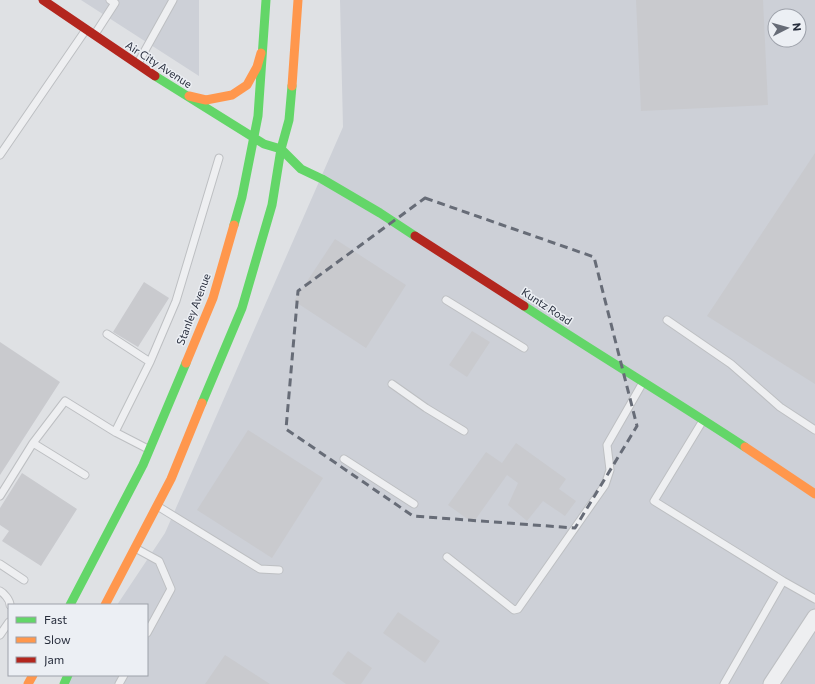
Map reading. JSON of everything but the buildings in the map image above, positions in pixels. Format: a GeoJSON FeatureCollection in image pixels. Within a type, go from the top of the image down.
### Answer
{"type":"FeatureCollection","features":[{"type":"Feature","properties":{"kind":"main road","name":"Air City Avenue"},"geometry":{"type":"LineString","coordinates":[[43,0],[184,96],[264,144]]}},
{"type":"Feature","properties":{"kind":"main road","name":"Stanley Avenue"},"geometry":{"type":"LineString","coordinates":[[71,604],[150,450],[213,298],[242,197],[258,116],[266,0]]}},
{"type":"Feature","properties":{"kind":"main road"},"geometry":{"type":"LineString","coordinates":[[106,604],[171,479],[242,308],[272,205],[281,149],[289,120],[296,46],[298,0]]}},
{"type":"Feature","properties":{"kind":"main road"},"geometry":{"type":"LineString","coordinates":[[184,96],[206,100],[232,95],[247,85],[257,67],[264,43]]}},
{"type":"Feature","properties":{"kind":"main road","name":"Kuntz Road"},"geometry":{"type":"LineString","coordinates":[[264,144],[281,149],[301,169],[322,179],[380,213],[588,348],[703,420],[815,494]]}},
{"type":"Feature","properties":{"kind":"street"},"geometry":{"type":"LineString","coordinates":[[772,684],[815,617]]}},
{"type":"Feature","properties":{"kind":"lane"},"geometry":{"type":"LineString","coordinates":[[94,35],[115,3],[110,0]]}},
{"type":"Feature","properties":{"kind":"lane"},"geometry":{"type":"LineString","coordinates":[[137,64],[173,0]]}},
{"type":"Feature","properties":{"kind":"lane"},"geometry":{"type":"LineString","coordinates":[[0,155],[86,30]]}},
{"type":"Feature","properties":{"kind":"lane"},"geometry":{"type":"LineString","coordinates":[[115,432],[150,362],[176,301],[219,158]]}},
{"type":"Feature","properties":{"kind":"lane"},"geometry":{"type":"LineString","coordinates":[[446,300],[524,348]]}},
{"type":"Feature","properties":{"kind":"lane"},"geometry":{"type":"LineString","coordinates":[[667,320],[731,364],[780,406],[815,430]]}},
{"type":"Feature","properties":{"kind":"lane"},"geometry":{"type":"LineString","coordinates":[[107,334],[150,362]]}},
{"type":"Feature","properties":{"kind":"lane"},"geometry":{"type":"LineString","coordinates":[[446,557],[514,610],[518,609],[605,486],[610,470],[607,445],[644,382]]}},
{"type":"Feature","properties":{"kind":"lane"},"geometry":{"type":"LineString","coordinates":[[392,384],[426,408],[464,431]]}},
{"type":"Feature","properties":{"kind":"lane"},"geometry":{"type":"LineString","coordinates":[[0,496],[33,443],[65,400],[115,432],[150,450]]}},
{"type":"Feature","properties":{"kind":"lane"},"geometry":{"type":"LineString","coordinates":[[703,420],[654,501],[782,581],[815,599]]}},
{"type":"Feature","properties":{"kind":"lane"},"geometry":{"type":"LineString","coordinates":[[33,443],[85,475]]}},
{"type":"Feature","properties":{"kind":"lane"},"geometry":{"type":"LineString","coordinates":[[344,460],[414,504]]}},
{"type":"Feature","properties":{"kind":"lane"},"geometry":{"type":"LineString","coordinates":[[157,506],[260,569],[279,570]]}},
{"type":"Feature","properties":{"kind":"lane"},"geometry":{"type":"LineString","coordinates":[[135,548],[159,562],[171,589],[148,631]]}},
{"type":"Feature","properties":{"kind":"lane"},"geometry":{"type":"LineString","coordinates":[[0,564],[24,580]]}},
{"type":"Feature","properties":{"kind":"lane"},"geometry":{"type":"LineString","coordinates":[[724,684],[782,581]]}},
{"type":"Feature","properties":{"kind":"lane"},"geometry":{"type":"LineString","coordinates":[[0,591],[10,602],[10,604]]}},
{"type":"Feature","properties":{"kind":"lane"},"geometry":{"type":"LineString","coordinates":[[0,635],[8,623]]}},
{"type":"Feature","properties":{"kind":"highlighted area"},"geometry":{"type":"Polygon","coordinates":[[[425,198],[594,257],[637,426],[575,528],[413,516],[286,429],[298,291],[425,198]]]}},
{"type":"Feature","properties":{"kind":"shaded area"},"geometry":{"type":"Polygon","coordinates":[[[81,0],[199,0],[199,76],[81,0]]]}},
{"type":"Feature","properties":{"kind":"shaded area"},"geometry":{"type":"Polygon","coordinates":[[[340,0],[815,0],[815,684],[65,684],[70,676],[148,676],[148,604],[118,604],[165,533],[343,127],[340,0]]]}},
{"type":"Feature","properties":{"kind":"traffic: fast"},"geometry":{"type":"LineString","coordinates":[[234,225],[242,197],[258,116],[266,0]]}},
{"type":"Feature","properties":{"kind":"traffic: fast"},"geometry":{"type":"LineString","coordinates":[[155,76],[264,144],[281,149],[301,169],[322,179],[380,213],[415,236]]}},
{"type":"Feature","properties":{"kind":"traffic: fast"},"geometry":{"type":"LineString","coordinates":[[202,403],[242,308],[272,205],[281,149],[289,120],[292,86]]}},
{"type":"Feature","properties":{"kind":"traffic: fast"},"geometry":{"type":"LineString","coordinates":[[524,306],[745,447]]}},
{"type":"Feature","properties":{"kind":"traffic: fast"},"geometry":{"type":"LineString","coordinates":[[71,604],[143,465],[186,363]]}},
{"type":"Feature","properties":{"kind":"traffic: fast"},"geometry":{"type":"LineString","coordinates":[[64,684],[68,676]]}},
{"type":"Feature","properties":{"kind":"traffic: slow"},"geometry":{"type":"LineString","coordinates":[[292,86],[298,0]]}},
{"type":"Feature","properties":{"kind":"traffic: slow"},"geometry":{"type":"LineString","coordinates":[[189,96],[206,100],[232,95],[247,85],[257,67],[261,53]]}},
{"type":"Feature","properties":{"kind":"traffic: slow"},"geometry":{"type":"LineString","coordinates":[[186,363],[213,298],[234,225]]}},
{"type":"Feature","properties":{"kind":"traffic: slow"},"geometry":{"type":"LineString","coordinates":[[106,604],[171,479],[202,403]]}},
{"type":"Feature","properties":{"kind":"traffic: slow"},"geometry":{"type":"LineString","coordinates":[[745,447],[815,494]]}},
{"type":"Feature","properties":{"kind":"traffic: slow"},"geometry":{"type":"LineString","coordinates":[[28,684],[32,676]]}},
{"type":"Feature","properties":{"kind":"traffic: jam"},"geometry":{"type":"LineString","coordinates":[[43,0],[155,76]]}},
{"type":"Feature","properties":{"kind":"traffic: jam"},"geometry":{"type":"LineString","coordinates":[[415,236],[524,306]]}}]}
